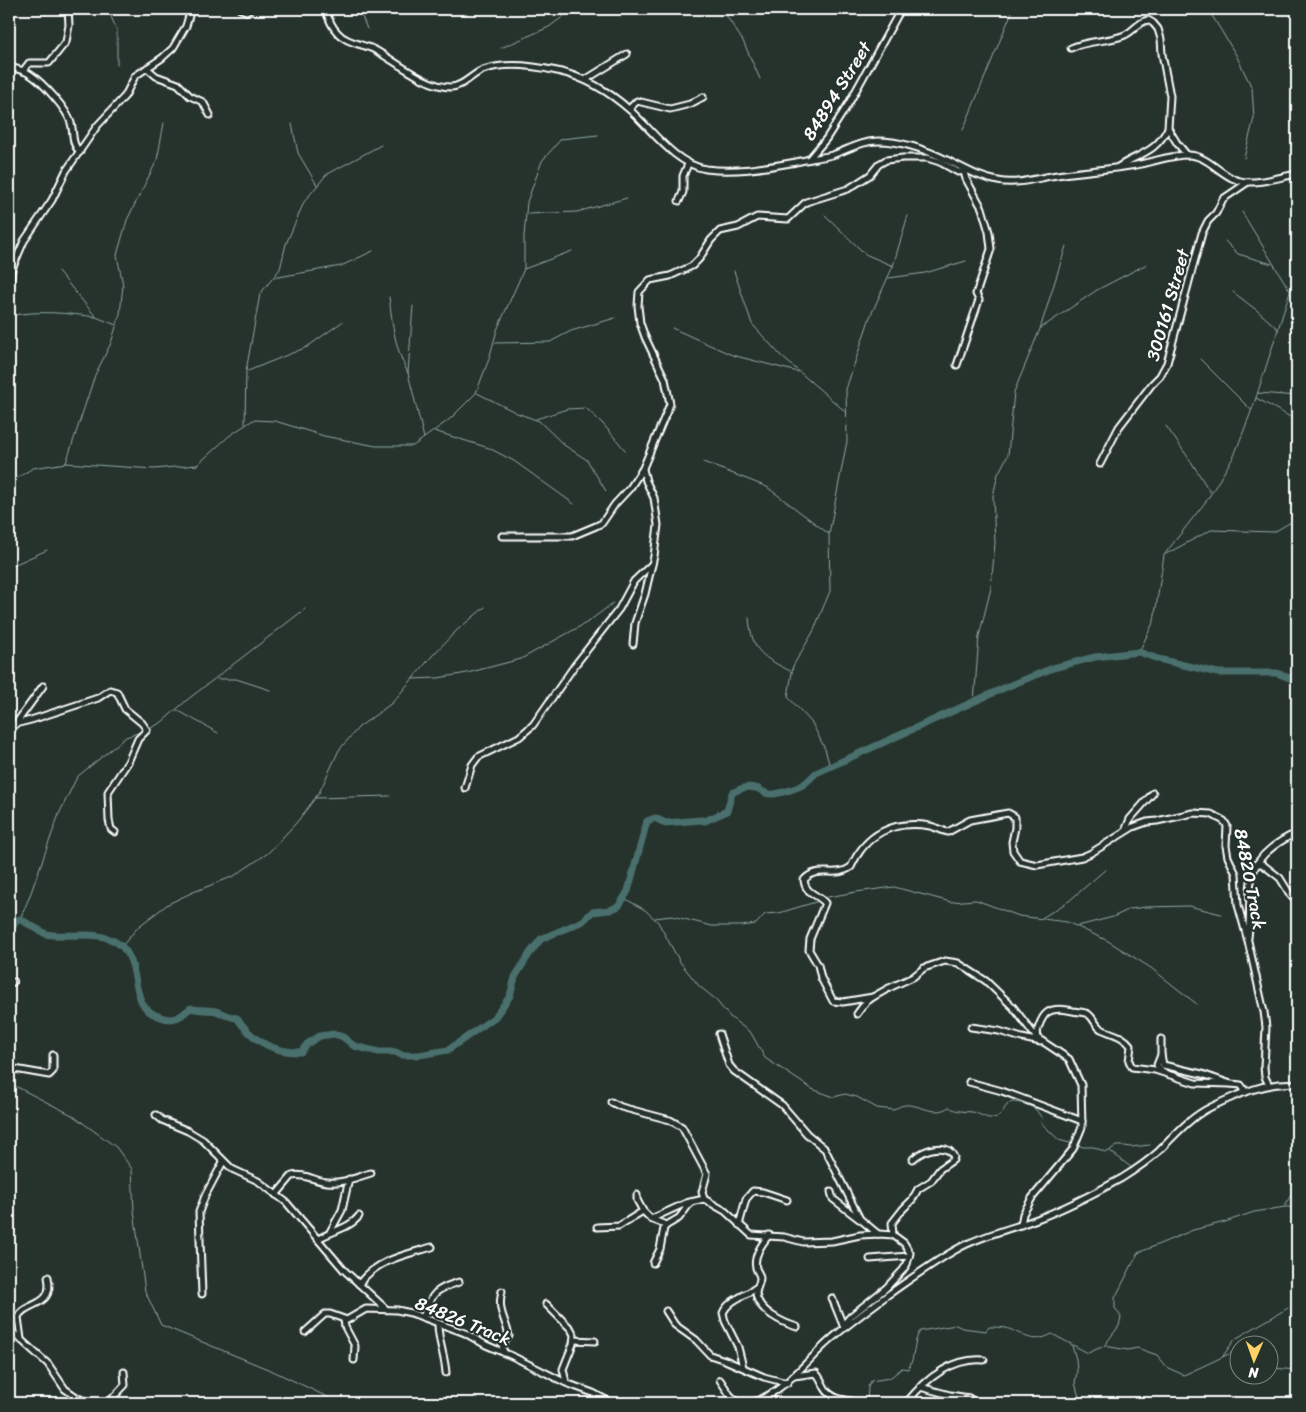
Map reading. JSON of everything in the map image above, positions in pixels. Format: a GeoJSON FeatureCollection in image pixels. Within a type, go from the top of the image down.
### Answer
{"type":"FeatureCollection","features":[{"type":"Feature","properties":{"kind":"street"},"geometry":{"type":"LineString","coordinates":[[23,70],[29,63],[49,63],[62,47],[68,34],[68,9]]}},
{"type":"Feature","properties":{"kind":"street"},"geometry":{"type":"LineString","coordinates":[[9,289],[12,269],[24,241],[52,200],[66,170],[103,118],[125,96],[135,76],[173,48],[186,26],[191,9]]}},
{"type":"Feature","properties":{"kind":"street"},"geometry":{"type":"LineString","coordinates":[[240,9],[246,11],[251,9]]}},
{"type":"Feature","properties":{"kind":"street"},"geometry":{"type":"LineString","coordinates":[[325,9],[329,20],[338,34],[351,42],[372,49],[410,72],[441,86],[458,86],[482,70],[504,66],[558,71],[585,80],[616,98],[688,164],[705,169],[736,170],[836,154],[864,142],[892,142],[934,154],[965,172],[999,182],[1117,168],[1187,155],[1201,157],[1236,180],[1248,182],[1297,174]]}},
{"type":"Feature","properties":{"kind":"street","name":"84894 Street"},"geometry":{"type":"LineString","coordinates":[[808,159],[826,139],[849,103],[900,9]]}},
{"type":"Feature","properties":{"kind":"street"},"geometry":{"type":"LineString","coordinates":[[1071,48],[1080,43],[1127,34],[1142,21],[1148,20],[1158,29],[1170,96],[1168,128],[1151,150],[1117,168]]}},
{"type":"Feature","properties":{"kind":"street"},"geometry":{"type":"LineString","coordinates":[[585,80],[627,54]]}},
{"type":"Feature","properties":{"kind":"street"},"geometry":{"type":"LineString","coordinates":[[9,67],[23,70],[37,80],[64,110],[71,123],[74,144],[80,152]]}},
{"type":"Feature","properties":{"kind":"street"},"geometry":{"type":"LineString","coordinates":[[147,68],[156,76],[178,84],[190,96],[203,102],[210,115]]}},
{"type":"Feature","properties":{"kind":"street"},"geometry":{"type":"LineString","coordinates":[[629,109],[637,102],[670,109],[690,104],[703,97]]}},
{"type":"Feature","properties":{"kind":"street"},"geometry":{"type":"LineString","coordinates":[[1168,128],[1187,155]]}},
{"type":"Feature","properties":{"kind":"street"},"geometry":{"type":"LineString","coordinates":[[502,536],[572,536],[596,526],[602,523],[615,504],[630,488],[643,468],[670,404],[665,379],[640,323],[638,296],[644,285],[650,280],[670,276],[692,266],[720,231],[738,227],[757,218],[788,219],[806,202],[848,189],[870,175],[882,162],[903,158],[927,158],[940,162],[958,172],[965,172]]}},
{"type":"Feature","properties":{"kind":"street"},"geometry":{"type":"LineString","coordinates":[[679,200],[683,192],[683,176],[688,164]]}},
{"type":"Feature","properties":{"kind":"street"},"geometry":{"type":"LineString","coordinates":[[957,365],[979,300],[976,294],[991,249],[989,232],[982,208],[966,179],[965,172]]}},
{"type":"Feature","properties":{"kind":"street","name":"300161 Street"},"geometry":{"type":"LineString","coordinates":[[1100,464],[1119,427],[1160,376],[1167,363],[1202,233],[1208,221],[1216,213],[1223,199],[1248,182]]}},
{"type":"Feature","properties":{"kind":"street"},"geometry":{"type":"LineString","coordinates":[[633,644],[635,623],[645,594],[656,547],[657,516],[654,498],[646,481],[643,468]]}},
{"type":"Feature","properties":{"kind":"street"},"geometry":{"type":"LineString","coordinates":[[465,788],[472,765],[478,757],[519,736],[533,724],[580,658],[619,609],[634,581],[652,564]]}},
{"type":"Feature","properties":{"kind":"street"},"geometry":{"type":"LineString","coordinates":[[9,733],[43,686]]}},
{"type":"Feature","properties":{"kind":"street"},"geometry":{"type":"LineString","coordinates":[[15,724],[98,698],[110,690],[116,692],[125,709],[142,723],[147,730],[138,739],[128,762],[108,792],[109,820],[111,829],[115,832]]}},
{"type":"Feature","properties":{"kind":"street"},"geometry":{"type":"LineString","coordinates":[[1125,831],[1130,819],[1153,793]]}},
{"type":"Feature","properties":{"kind":"street","name":"84820 Track"},"geometry":{"type":"LineString","coordinates":[[873,997],[843,1002],[833,1001],[829,995],[821,978],[818,965],[809,950],[810,939],[825,903],[807,890],[804,880],[814,872],[834,873],[848,870],[852,867],[866,842],[875,836],[898,825],[928,826],[948,832],[970,820],[1008,813],[1015,817],[1012,842],[1015,855],[1020,860],[1037,865],[1086,855],[1125,831],[1147,822],[1193,813],[1211,814],[1224,821],[1227,826],[1226,846],[1236,874],[1238,906],[1248,941],[1266,1027],[1264,1067],[1265,1077],[1269,1085]]}},
{"type":"Feature","properties":{"kind":"street"},"geometry":{"type":"LineString","coordinates":[[1248,941],[1251,877],[1256,864],[1277,843],[1290,836]]}},
{"type":"Feature","properties":{"kind":"street"},"geometry":{"type":"LineString","coordinates":[[1256,864],[1262,864],[1280,878],[1291,896],[1297,900]]}},
{"type":"Feature","properties":{"kind":"street"},"geometry":{"type":"LineString","coordinates":[[857,1014],[866,1002],[873,997],[914,977],[924,968],[944,961],[958,963],[977,974],[1013,1007],[1036,1038],[1069,1059],[1079,1077],[1081,1085],[1082,1121],[1073,1148],[1032,1198],[1023,1214],[1021,1225]]}},
{"type":"Feature","properties":{"kind":"street"},"geometry":{"type":"LineString","coordinates":[[1036,1038],[1038,1026],[1042,1019],[1050,1012],[1059,1008],[1089,1015],[1098,1026],[1122,1038],[1131,1046],[1129,1061],[1132,1067],[1161,1071],[1195,1083],[1241,1085],[1246,1092]]}},
{"type":"Feature","properties":{"kind":"street"},"geometry":{"type":"LineString","coordinates":[[971,1027],[999,1031],[1042,1042]]}},
{"type":"Feature","properties":{"kind":"street"},"geometry":{"type":"LineString","coordinates":[[719,1034],[729,1065],[734,1071],[782,1105],[807,1134],[825,1149],[860,1220]]}},
{"type":"Feature","properties":{"kind":"street"},"geometry":{"type":"LineString","coordinates":[[1161,1039],[1162,1062],[1167,1067],[1202,1074],[1231,1084]]}},
{"type":"Feature","properties":{"kind":"street"},"geometry":{"type":"LineString","coordinates":[[9,1068],[49,1075],[53,1071],[53,1054]]}},
{"type":"Feature","properties":{"kind":"street"},"geometry":{"type":"LineString","coordinates":[[1161,1054],[1157,1065],[1161,1071]]}},
{"type":"Feature","properties":{"kind":"street"},"geometry":{"type":"LineString","coordinates":[[969,1082],[1002,1091],[1082,1121]]}},
{"type":"Feature","properties":{"kind":"street"},"geometry":{"type":"LineString","coordinates":[[765,1403],[840,1331],[890,1293],[959,1248],[1066,1206],[1122,1178],[1158,1152],[1178,1131],[1209,1108],[1246,1092],[1269,1085],[1279,1083],[1297,1084]]}},
{"type":"Feature","properties":{"kind":"street"},"geometry":{"type":"LineString","coordinates":[[610,1102],[620,1107],[670,1120],[682,1127],[707,1174],[702,1192],[704,1199]]}},
{"type":"Feature","properties":{"kind":"street"},"geometry":{"type":"LineString","coordinates":[[156,1115],[162,1120],[188,1131],[203,1140],[232,1169],[258,1181],[276,1195],[294,1211],[359,1284],[386,1309]]}},
{"type":"Feature","properties":{"kind":"street"},"geometry":{"type":"LineString","coordinates":[[893,1235],[892,1223],[902,1209],[912,1200],[918,1189],[931,1181],[940,1169],[954,1158],[949,1151],[940,1148],[924,1152],[913,1159]]}},
{"type":"Feature","properties":{"kind":"street"},"geometry":{"type":"LineString","coordinates":[[202,1294],[199,1212],[205,1196],[223,1162]]}},
{"type":"Feature","properties":{"kind":"street"},"geometry":{"type":"LineString","coordinates":[[276,1195],[289,1178],[295,1175],[327,1182],[349,1179],[371,1172]]}},
{"type":"Feature","properties":{"kind":"street"},"geometry":{"type":"LineString","coordinates":[[330,1232],[342,1210],[349,1179]]}},
{"type":"Feature","properties":{"kind":"street"},"geometry":{"type":"LineString","coordinates":[[739,1225],[746,1199],[753,1191],[763,1192],[787,1200]]}},
{"type":"Feature","properties":{"kind":"street"},"geometry":{"type":"LineString","coordinates":[[831,1192],[833,1199],[879,1234]]}},
{"type":"Feature","properties":{"kind":"street"},"geometry":{"type":"LineString","coordinates":[[637,1195],[643,1211],[651,1219],[667,1225]]}},
{"type":"Feature","properties":{"kind":"street"},"geometry":{"type":"LineString","coordinates":[[651,1219],[691,1201],[704,1199],[725,1211],[751,1235],[784,1237],[803,1242],[832,1241],[860,1235],[879,1234],[893,1235],[904,1242],[910,1256],[900,1274],[843,1325],[840,1331]]}},
{"type":"Feature","properties":{"kind":"street"},"geometry":{"type":"LineString","coordinates":[[653,1263],[660,1249],[662,1234],[667,1225],[679,1218],[691,1201]]}},
{"type":"Feature","properties":{"kind":"street"},"geometry":{"type":"LineString","coordinates":[[597,1227],[620,1226],[643,1211]]}},
{"type":"Feature","properties":{"kind":"street"},"geometry":{"type":"LineString","coordinates":[[318,1239],[330,1232],[352,1224],[360,1216]]}},
{"type":"Feature","properties":{"kind":"street"},"geometry":{"type":"LineString","coordinates":[[768,1235],[762,1244],[755,1265],[760,1275],[757,1297],[765,1309],[782,1321],[797,1328]]}},
{"type":"Feature","properties":{"kind":"street"},"geometry":{"type":"LineString","coordinates":[[359,1284],[369,1272],[386,1261],[432,1247]]}},
{"type":"Feature","properties":{"kind":"street"},"geometry":{"type":"LineString","coordinates":[[870,1259],[910,1256]]}},
{"type":"Feature","properties":{"kind":"street"},"geometry":{"type":"LineString","coordinates":[[21,1339],[18,1317],[23,1310],[42,1301],[48,1290],[48,1276]]}},
{"type":"Feature","properties":{"kind":"street"},"geometry":{"type":"LineString","coordinates":[[423,1317],[436,1292],[445,1286],[459,1282]]}},
{"type":"Feature","properties":{"kind":"street"},"geometry":{"type":"LineString","coordinates":[[743,1367],[738,1348],[723,1313],[727,1306],[758,1287]]}},
{"type":"Feature","properties":{"kind":"street"},"geometry":{"type":"LineString","coordinates":[[502,1290],[499,1301],[500,1311],[509,1336],[502,1345],[504,1353]]}},
{"type":"Feature","properties":{"kind":"street"},"geometry":{"type":"LineString","coordinates":[[832,1298],[843,1325]]}},
{"type":"Feature","properties":{"kind":"street"},"geometry":{"type":"LineString","coordinates":[[546,1304],[571,1329],[574,1340],[563,1369],[566,1382]]}},
{"type":"Feature","properties":{"kind":"street","name":"84826 Track"},"geometry":{"type":"LineString","coordinates":[[344,1320],[366,1309],[397,1310],[423,1317],[452,1328],[486,1346],[612,1403]]}},
{"type":"Feature","properties":{"kind":"street"},"geometry":{"type":"LineString","coordinates":[[666,1311],[676,1324],[696,1340],[710,1355],[764,1377],[787,1383]]}},
{"type":"Feature","properties":{"kind":"street"},"geometry":{"type":"LineString","coordinates":[[305,1332],[325,1314],[330,1314],[344,1320],[345,1327],[355,1346],[354,1360]]}},
{"type":"Feature","properties":{"kind":"street"},"geometry":{"type":"LineString","coordinates":[[438,1324],[438,1335],[446,1373]]}},
{"type":"Feature","properties":{"kind":"street"},"geometry":{"type":"LineString","coordinates":[[9,1329],[48,1364],[65,1389],[78,1398],[90,1403]]}},
{"type":"Feature","properties":{"kind":"street"},"geometry":{"type":"LineString","coordinates":[[574,1340],[596,1341]]}},
{"type":"Feature","properties":{"kind":"street"},"geometry":{"type":"LineString","coordinates":[[906,1403],[920,1387],[937,1374],[969,1359],[984,1360]]}},
{"type":"Feature","properties":{"kind":"street"},"geometry":{"type":"LineString","coordinates":[[108,1403],[125,1385],[124,1372]]}},
{"type":"Feature","properties":{"kind":"street"},"geometry":{"type":"LineString","coordinates":[[794,1376],[816,1374],[822,1381],[828,1394],[841,1400],[862,1403]]}},
{"type":"Feature","properties":{"kind":"street"},"geometry":{"type":"LineString","coordinates":[[720,1380],[739,1403]]}},
{"type":"Feature","properties":{"kind":"street"},"geometry":{"type":"LineString","coordinates":[[920,1387],[950,1396],[969,1398],[973,1402]]}},
{"type":"Feature","properties":{"kind":"street"},"geometry":{"type":"LineString","coordinates":[[751,1403],[773,1394]]}},
{"type":"Feature","properties":{"kind":"waterway"},"geometry":{"type":"LineString","coordinates":[[108,9],[117,31],[117,65]]}},
{"type":"Feature","properties":{"kind":"waterway"},"geometry":{"type":"LineString","coordinates":[[359,9],[367,29]]}},
{"type":"Feature","properties":{"kind":"waterway"},"geometry":{"type":"LineString","coordinates":[[501,48],[549,27],[573,9]]}},
{"type":"Feature","properties":{"kind":"waterway"},"geometry":{"type":"LineString","coordinates":[[722,9],[743,41],[760,79]]}},
{"type":"Feature","properties":{"kind":"waterway"},"geometry":{"type":"LineString","coordinates":[[963,130],[1013,9]]}},
{"type":"Feature","properties":{"kind":"waterway"},"geometry":{"type":"LineString","coordinates":[[1208,9],[1236,55],[1252,88],[1254,118],[1244,158]]}},
{"type":"Feature","properties":{"kind":"waterway"},"geometry":{"type":"LineString","coordinates":[[66,463],[95,375],[111,343],[120,314],[123,285],[117,255],[127,220],[157,160],[164,123]]}},
{"type":"Feature","properties":{"kind":"waterway"},"geometry":{"type":"LineString","coordinates":[[292,124],[298,153],[317,185]]}},
{"type":"Feature","properties":{"kind":"waterway"},"geometry":{"type":"LineString","coordinates":[[9,483],[33,468],[66,463],[154,469],[197,465],[229,436],[253,420],[275,421],[324,436],[376,446],[413,446],[450,419],[476,393],[489,359],[497,330],[524,269],[527,202],[542,161],[561,139],[598,135]]}},
{"type":"Feature","properties":{"kind":"waterway"},"geometry":{"type":"LineString","coordinates":[[245,424],[246,371],[260,294],[280,269],[286,244],[304,202],[326,175],[381,145]]}},
{"type":"Feature","properties":{"kind":"waterway"},"geometry":{"type":"LineString","coordinates":[[527,214],[577,212],[627,198]]}},
{"type":"Feature","properties":{"kind":"waterway"},"geometry":{"type":"LineString","coordinates":[[1242,212],[1290,291]]}},
{"type":"Feature","properties":{"kind":"waterway"},"geometry":{"type":"LineString","coordinates":[[825,215],[865,254],[893,266]]}},
{"type":"Feature","properties":{"kind":"waterway"},"geometry":{"type":"LineString","coordinates":[[830,767],[825,749],[812,723],[788,697],[793,666],[813,632],[830,591],[829,534],[847,441],[846,389],[870,317],[893,266],[908,215]]}},
{"type":"Feature","properties":{"kind":"waterway"},"geometry":{"type":"LineString","coordinates":[[9,233],[13,234]]}},
{"type":"Feature","properties":{"kind":"waterway"},"geometry":{"type":"LineString","coordinates":[[1225,241],[1238,254],[1272,264]]}},
{"type":"Feature","properties":{"kind":"waterway"},"geometry":{"type":"LineString","coordinates":[[974,702],[979,636],[991,588],[995,543],[993,496],[998,474],[1008,455],[1014,392],[1040,329],[1066,246]]}},
{"type":"Feature","properties":{"kind":"waterway"},"geometry":{"type":"LineString","coordinates":[[273,278],[341,266],[373,251]]}},
{"type":"Feature","properties":{"kind":"waterway"},"geometry":{"type":"LineString","coordinates":[[524,269],[572,251]]}},
{"type":"Feature","properties":{"kind":"waterway"},"geometry":{"type":"LineString","coordinates":[[889,278],[925,273],[966,261]]}},
{"type":"Feature","properties":{"kind":"waterway"},"geometry":{"type":"LineString","coordinates":[[1041,328],[1097,290],[1147,264]]}},
{"type":"Feature","properties":{"kind":"waterway"},"geometry":{"type":"LineString","coordinates":[[58,271],[96,317],[116,325]]}},
{"type":"Feature","properties":{"kind":"waterway"},"geometry":{"type":"LineString","coordinates":[[734,271],[752,324],[781,356],[847,413]]}},
{"type":"Feature","properties":{"kind":"waterway"},"geometry":{"type":"LineString","coordinates":[[1139,652],[1154,621],[1164,555],[1207,500],[1234,456],[1254,404],[1290,292],[1297,283]]}},
{"type":"Feature","properties":{"kind":"waterway"},"geometry":{"type":"LineString","coordinates":[[1233,292],[1279,330]]}},
{"type":"Feature","properties":{"kind":"waterway"},"geometry":{"type":"LineString","coordinates":[[389,297],[397,345],[408,373]]}},
{"type":"Feature","properties":{"kind":"waterway"},"geometry":{"type":"LineString","coordinates":[[413,306],[408,373],[424,438]]}},
{"type":"Feature","properties":{"kind":"waterway"},"geometry":{"type":"LineString","coordinates":[[9,316],[30,313],[52,313],[96,317]]}},
{"type":"Feature","properties":{"kind":"waterway"},"geometry":{"type":"LineString","coordinates":[[495,343],[550,342],[571,331],[615,318]]}},
{"type":"Feature","properties":{"kind":"waterway"},"geometry":{"type":"LineString","coordinates":[[248,371],[307,347],[342,322]]}},
{"type":"Feature","properties":{"kind":"waterway"},"geometry":{"type":"LineString","coordinates":[[672,328],[732,355],[798,372]]}},
{"type":"Feature","properties":{"kind":"waterway"},"geometry":{"type":"LineString","coordinates":[[1200,359],[1251,410]]}},
{"type":"Feature","properties":{"kind":"waterway"},"geometry":{"type":"LineString","coordinates":[[477,393],[517,413],[539,421],[564,445],[587,460],[606,491]]}},
{"type":"Feature","properties":{"kind":"waterway"},"geometry":{"type":"LineString","coordinates":[[1258,393],[1297,396]]}},
{"type":"Feature","properties":{"kind":"waterway"},"geometry":{"type":"LineString","coordinates":[[1256,398],[1294,419]]}},
{"type":"Feature","properties":{"kind":"waterway"},"geometry":{"type":"LineString","coordinates":[[536,419],[567,409],[586,408],[603,424],[625,450]]}},
{"type":"Feature","properties":{"kind":"waterway"},"geometry":{"type":"LineString","coordinates":[[1166,426],[1210,492]]}},
{"type":"Feature","properties":{"kind":"waterway"},"geometry":{"type":"LineString","coordinates":[[434,431],[489,448],[514,461],[574,504]]}},
{"type":"Feature","properties":{"kind":"waterway"},"geometry":{"type":"LineString","coordinates":[[703,462],[767,487],[829,534]]}},
{"type":"Feature","properties":{"kind":"waterway"},"geometry":{"type":"LineString","coordinates":[[1166,554],[1211,530],[1274,532],[1291,522],[1297,513]]}},
{"type":"Feature","properties":{"kind":"waterway"},"geometry":{"type":"LineString","coordinates":[[9,567],[47,550]]}},
{"type":"Feature","properties":{"kind":"waterway"},"geometry":{"type":"LineString","coordinates":[[412,679],[438,678],[467,673],[521,659],[588,622],[613,603]]}},
{"type":"Feature","properties":{"kind":"waterway"},"geometry":{"type":"LineString","coordinates":[[122,946],[139,926],[168,904],[234,876],[268,853],[297,822],[319,793],[339,750],[359,727],[392,703],[456,631],[485,607]]}},
{"type":"Feature","properties":{"kind":"waterway"},"geometry":{"type":"LineString","coordinates":[[149,729],[162,722],[187,700],[305,609]]}},
{"type":"Feature","properties":{"kind":"waterway"},"geometry":{"type":"LineString","coordinates":[[749,618],[756,647],[766,658],[792,672]]}},
{"type":"Feature","properties":{"kind":"waterway"},"geometry":{"type":"LineString","coordinates":[[9,929],[20,919],[46,934],[94,935],[112,940],[127,953],[132,963],[143,1005],[150,1012],[168,1019],[178,1017],[191,1008],[216,1011],[237,1018],[249,1033],[264,1044],[291,1052],[301,1052],[307,1044],[320,1036],[334,1034],[343,1037],[354,1046],[379,1052],[419,1055],[448,1050],[495,1017],[510,996],[515,977],[541,939],[583,921],[592,912],[610,910],[619,906],[628,891],[647,821],[655,818],[665,823],[705,821],[727,811],[732,793],[742,788],[755,788],[770,794],[793,789],[804,784],[816,773],[1004,688],[1053,668],[1095,657],[1139,652],[1158,659],[1218,673],[1277,673],[1297,681]]}},
{"type":"Feature","properties":{"kind":"waterway"},"geometry":{"type":"LineString","coordinates":[[217,679],[236,679],[270,690]]}},
{"type":"Feature","properties":{"kind":"waterway"},"geometry":{"type":"LineString","coordinates":[[177,710],[218,733]]}},
{"type":"Feature","properties":{"kind":"waterway"},"geometry":{"type":"LineString","coordinates":[[20,919],[59,814],[77,777],[126,737],[143,731]]}},
{"type":"Feature","properties":{"kind":"waterway"},"geometry":{"type":"LineString","coordinates":[[316,798],[390,796]]}},
{"type":"Feature","properties":{"kind":"waterway"},"geometry":{"type":"LineString","coordinates":[[1042,918],[1069,901],[1106,869]]}},
{"type":"Feature","properties":{"kind":"waterway"},"geometry":{"type":"LineString","coordinates":[[828,897],[894,887],[951,902],[976,900],[1019,916],[1067,922],[1108,941],[1151,968],[1198,1005]]}},
{"type":"Feature","properties":{"kind":"waterway"},"geometry":{"type":"LineString","coordinates":[[624,898],[645,910],[658,922],[680,962],[699,986],[714,998],[730,1017],[751,1033],[765,1058],[812,1089],[834,1097],[845,1094],[857,1097],[877,1108],[894,1110],[910,1105],[937,1111],[949,1107],[957,1111],[975,1113],[990,1118],[1000,1115],[1009,1103],[1019,1103],[1035,1109],[1042,1118],[1041,1123],[1059,1140],[1073,1144]]}},
{"type":"Feature","properties":{"kind":"waterway"},"geometry":{"type":"LineString","coordinates":[[655,918],[672,916],[712,926],[741,926],[756,924],[765,914],[779,913],[819,901]]}},
{"type":"Feature","properties":{"kind":"waterway"},"geometry":{"type":"LineString","coordinates":[[1078,926],[1113,917],[1130,909],[1146,907],[1189,906],[1221,914]]}},
{"type":"Feature","properties":{"kind":"waterway"},"geometry":{"type":"LineString","coordinates":[[9,1083],[72,1115],[116,1147],[132,1169],[134,1211],[145,1291],[161,1325],[275,1372],[340,1403]]}},
{"type":"Feature","properties":{"kind":"waterway"},"geometry":{"type":"LineString","coordinates":[[1078,1145],[1094,1147],[1105,1152],[1110,1151],[1132,1168]]}},
{"type":"Feature","properties":{"kind":"waterway"},"geometry":{"type":"LineString","coordinates":[[1110,1150],[1116,1146],[1150,1145]]}},
{"type":"Feature","properties":{"kind":"waterway"},"geometry":{"type":"LineString","coordinates":[[1285,1206],[1297,1183]]}},
{"type":"Feature","properties":{"kind":"waterway"},"geometry":{"type":"LineString","coordinates":[[1104,1346],[1119,1326],[1121,1317],[1115,1308],[1115,1298],[1138,1253],[1193,1230],[1254,1212],[1297,1207]]}},
{"type":"Feature","properties":{"kind":"waterway"},"geometry":{"type":"LineString","coordinates":[[1223,1356],[1235,1339],[1288,1308]]}},
{"type":"Feature","properties":{"kind":"waterway"},"geometry":{"type":"LineString","coordinates":[[867,1402],[868,1387],[871,1381],[890,1378],[902,1368],[908,1369],[920,1331],[956,1325],[962,1328],[986,1331],[989,1327],[1006,1328],[1033,1339],[1039,1339],[1052,1334],[1088,1353],[1104,1346],[1128,1350],[1137,1348],[1157,1355],[1168,1368],[1184,1375],[1228,1354]]}},
{"type":"Feature","properties":{"kind":"waterway"},"geometry":{"type":"LineString","coordinates":[[1072,1346],[1076,1359],[1075,1383],[1079,1403]]}},
{"type":"Feature","properties":{"kind":"waterway"},"geometry":{"type":"LineString","coordinates":[[1278,1368],[1297,1370]]}}]}
